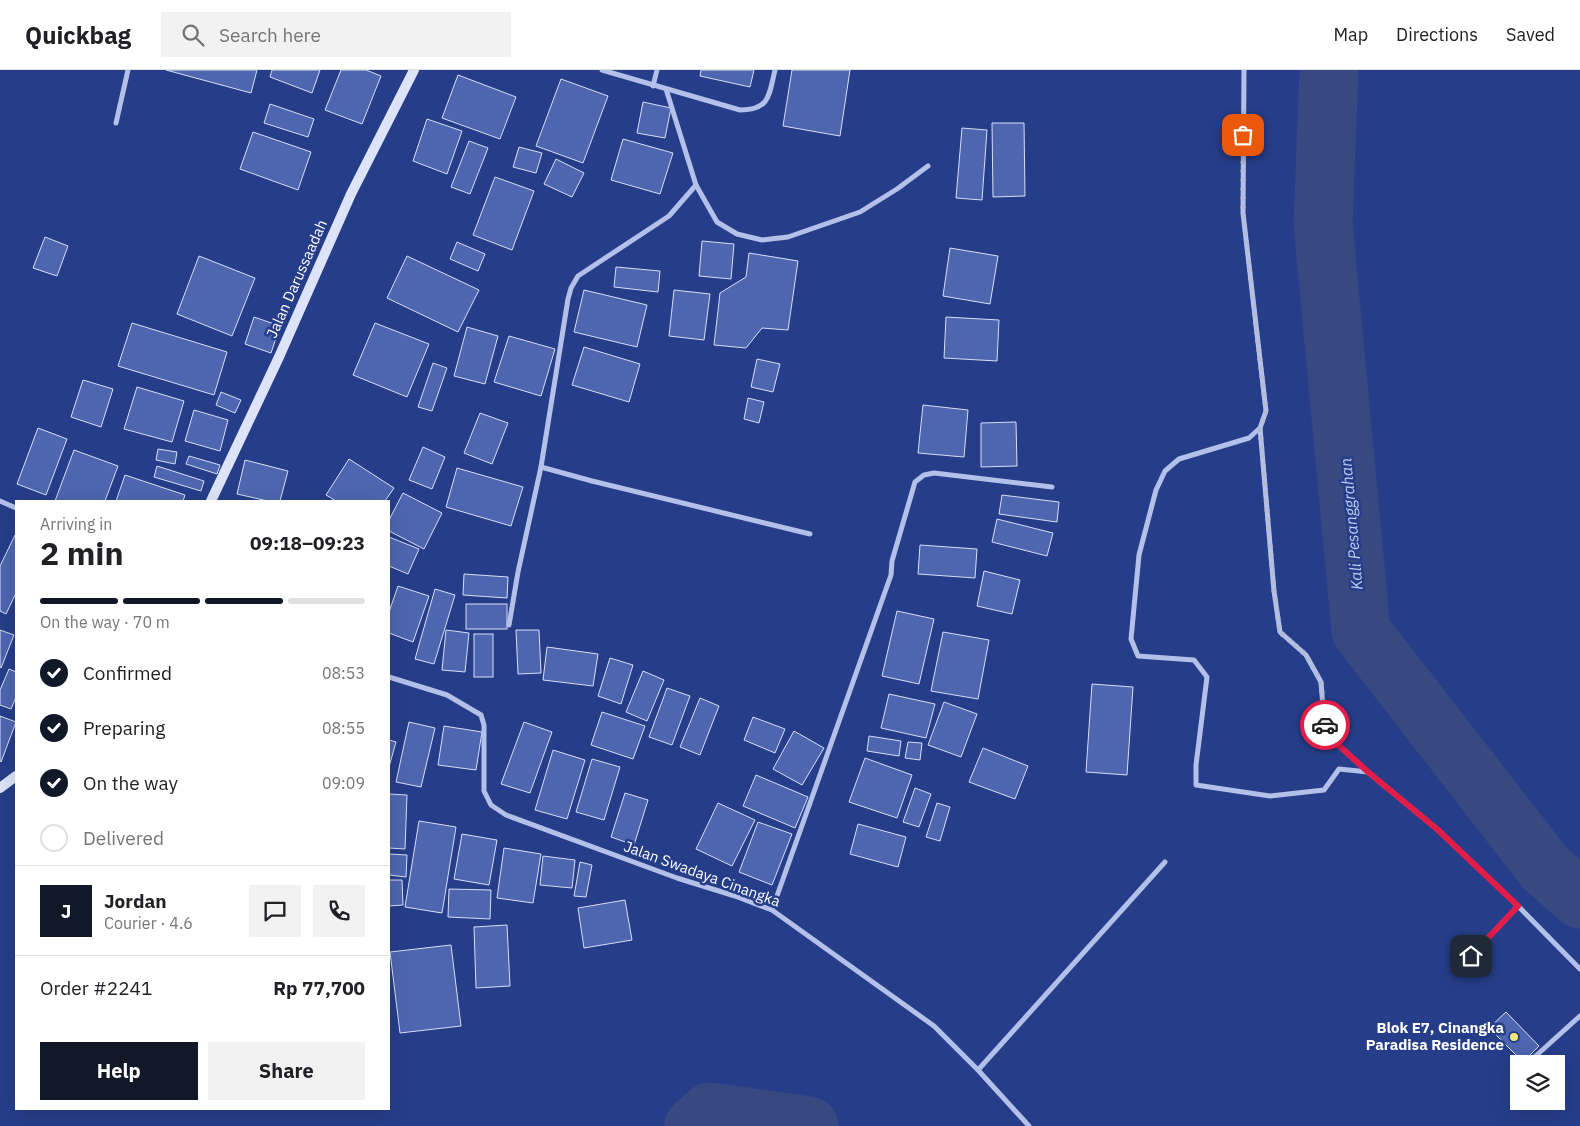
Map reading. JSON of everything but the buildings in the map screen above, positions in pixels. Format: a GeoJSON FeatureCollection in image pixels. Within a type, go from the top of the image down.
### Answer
{"type":"FeatureCollection","features":[{"type":"Feature","properties":{"kind":"street"},"geometry":{"type":"LineString","coordinates":[[116,123],[128,70]]}},
{"type":"Feature","properties":{"kind":"street","name":"Jalan Darussaadah"},"geometry":{"type":"LineString","coordinates":[[211,500],[279,356],[351,194],[414,70]]}},
{"type":"Feature","properties":{"kind":"street"},"geometry":{"type":"LineString","coordinates":[[602,70],[740,110],[753,110],[762,106],[770,93],[775,70]]}},
{"type":"Feature","properties":{"kind":"street"},"geometry":{"type":"LineString","coordinates":[[653,86],[657,70]]}},
{"type":"Feature","properties":{"kind":"street"},"geometry":{"type":"LineString","coordinates":[[1244,70],[1243,213],[1266,411],[1260,428],[1274,591],[1280,632],[1306,655],[1321,682],[1325,733],[1368,772],[1438,830],[1518,906],[1580,969]]}},
{"type":"Feature","properties":{"kind":"street"},"geometry":{"type":"LineString","coordinates":[[666,89],[696,185],[718,222],[737,234],[762,240],[788,237],[860,212],[928,166]]}},
{"type":"Feature","properties":{"kind":"street"},"geometry":{"type":"LineString","coordinates":[[509,625],[518,572],[541,467],[571,288],[578,276],[668,216],[696,185]]}},
{"type":"Feature","properties":{"kind":"street"},"geometry":{"type":"LineString","coordinates":[[1260,428],[1249,438],[1179,459],[1165,471],[1156,490],[1139,555],[1131,639],[1138,656],[1194,660],[1207,678],[1196,764],[1196,785],[1270,796],[1324,790],[1339,769],[1368,772]]}},
{"type":"Feature","properties":{"kind":"street"},"geometry":{"type":"LineString","coordinates":[[541,467],[810,534]]}},
{"type":"Feature","properties":{"kind":"street"},"geometry":{"type":"LineString","coordinates":[[772,910],[891,575],[892,561],[915,482],[924,475],[934,473],[1052,487]]}},
{"type":"Feature","properties":{"kind":"street"},"geometry":{"type":"LineString","coordinates":[[0,501],[15,508]]}},
{"type":"Feature","properties":{"kind":"street","name":"Jalan Swadaya Cinangka"},"geometry":{"type":"LineString","coordinates":[[390,677],[447,695],[481,715],[484,725],[484,791],[491,805],[506,814],[677,878],[772,910],[934,1026],[978,1070],[1029,1126]]}},
{"type":"Feature","properties":{"kind":"street"},"geometry":{"type":"LineString","coordinates":[[0,788],[15,777]]}},
{"type":"Feature","properties":{"kind":"street"},"geometry":{"type":"LineString","coordinates":[[978,1070],[1165,862]]}},
{"type":"Feature","properties":{"kind":"street"},"geometry":{"type":"LineString","coordinates":[[1471,956],[1518,906]]}},
{"type":"Feature","properties":{"kind":"street"},"geometry":{"type":"LineString","coordinates":[[1537,1055],[1580,1016]]}},
{"type":"Feature","properties":{"kind":"waterway","name":"Kali Pesanggrahan"},"geometry":{"type":"LineString","coordinates":[[1329,70],[1323,224],[1361,631],[1545,868],[1580,899]]}},
{"type":"Feature","properties":{"kind":"waterway","name":"Kali Pesanggrahan"},"geometry":{"type":"LineString","coordinates":[[694,1126],[710,1112],[809,1126]]}},
{"type":"Feature","properties":{"kind":"way so far"},"geometry":{"type":"LineString","coordinates":[[1243,135],[1243,213],[1266,411],[1260,428],[1274,591],[1280,632],[1306,655],[1321,682],[1325,725]]}},
{"type":"Feature","properties":{"kind":"place","name":"Blok E7, Cinangka Paradisa Residence"},"geometry":{"type":"Point","coordinates":[1514,1037]}},
{"type":"Feature","properties":{"kind":"route"},"geometry":{"type":"LineString","coordinates":[[1325,725],[1325,733],[1368,772],[1438,830],[1518,906],[1471,956]]}}]}
